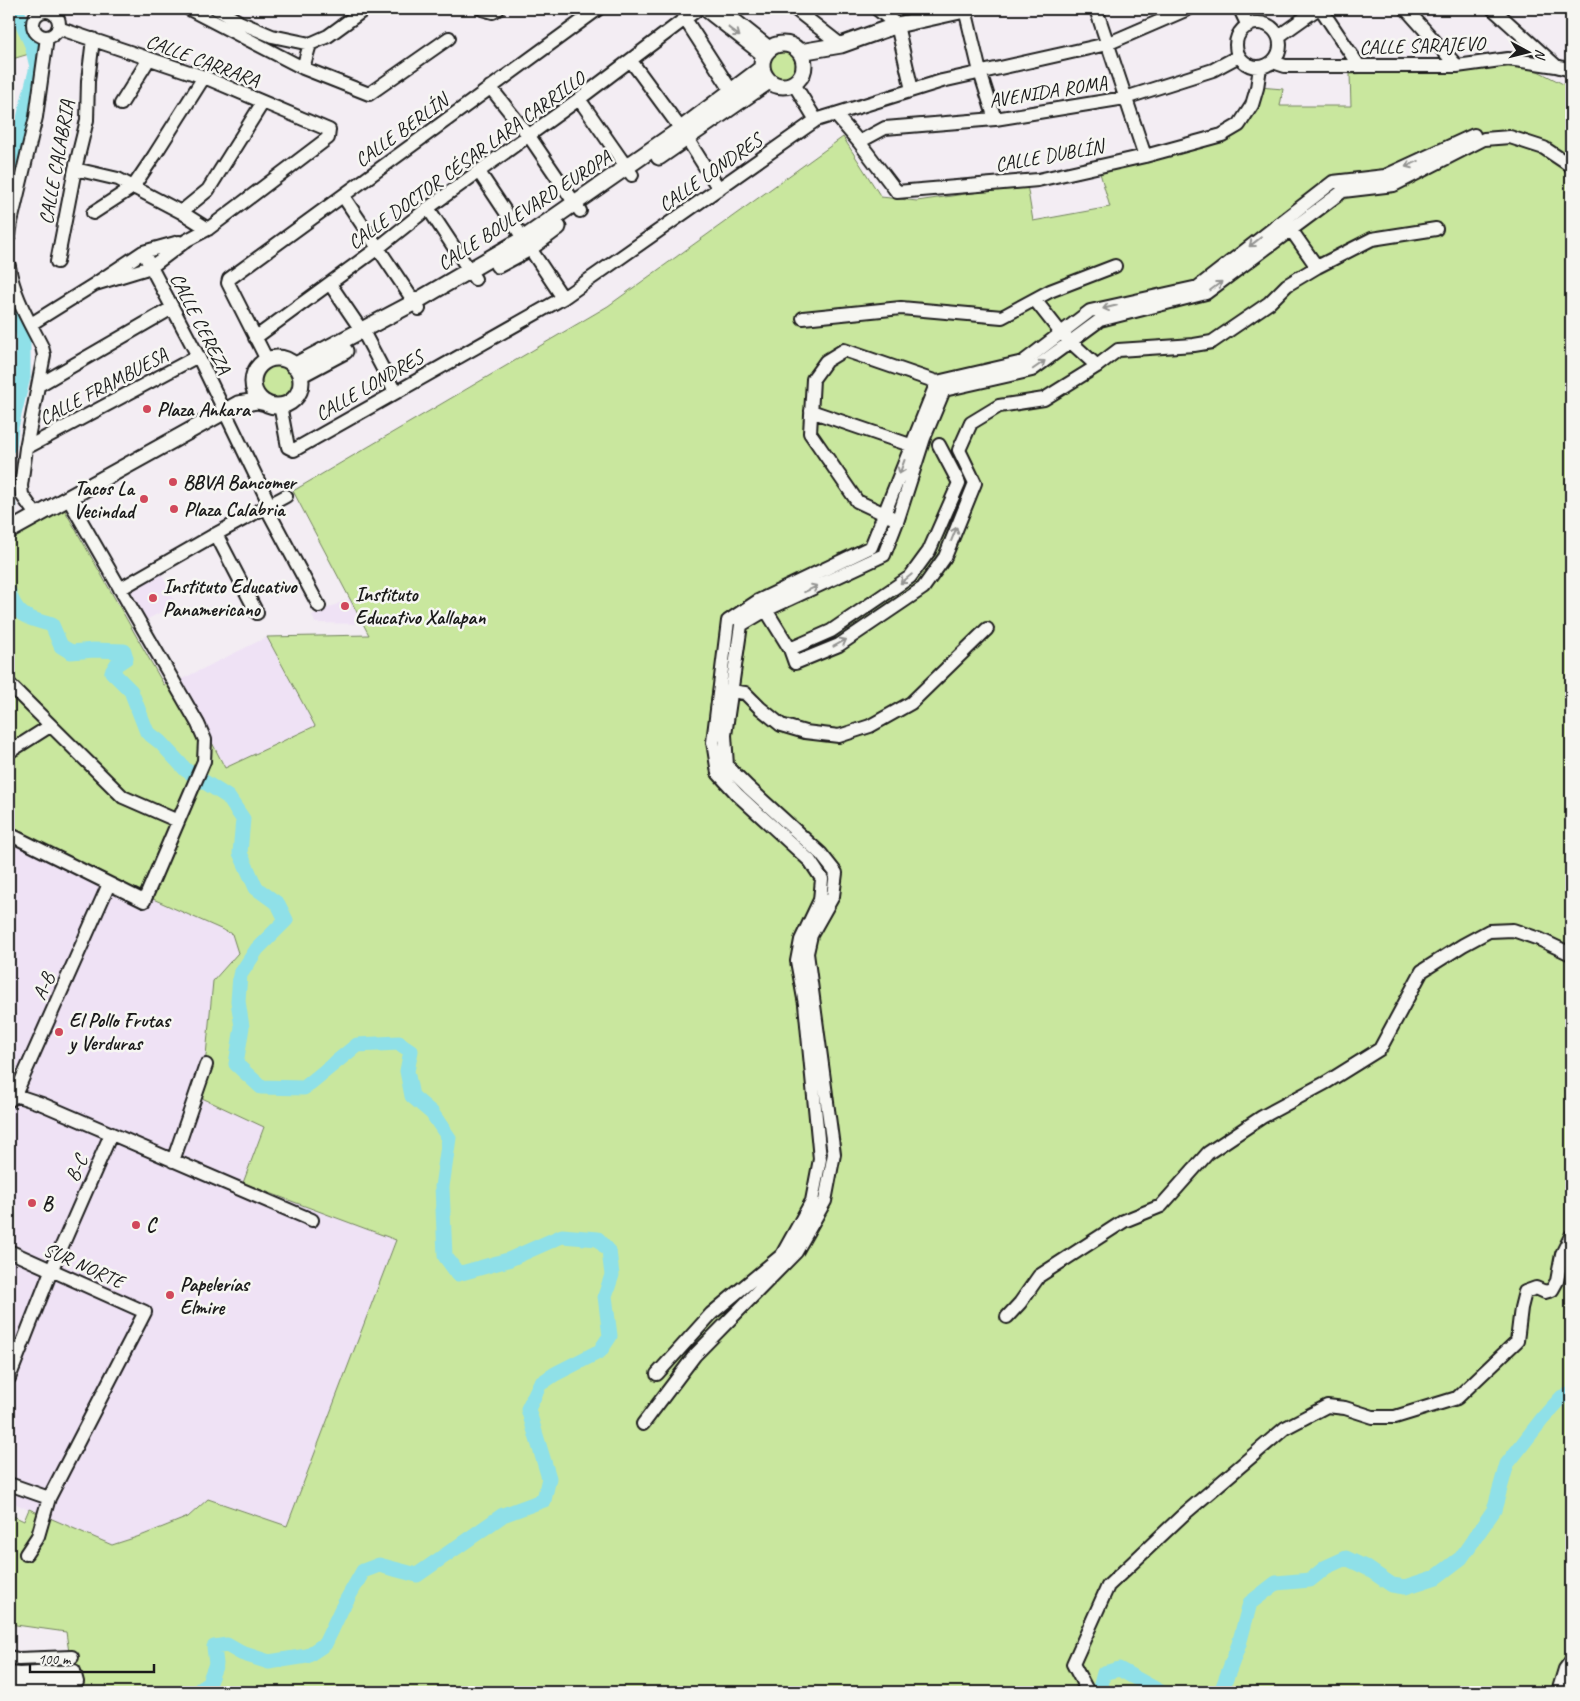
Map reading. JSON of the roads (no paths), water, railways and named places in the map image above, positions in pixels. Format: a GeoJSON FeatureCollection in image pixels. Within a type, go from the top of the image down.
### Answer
{"type":"FeatureCollection","features":[{"type":"Feature","properties":{"kind":"main road"},"geometry":{"type":"LineString","coordinates":[[802,55],[841,45],[897,25],[966,9]]}},
{"type":"Feature","properties":{"kind":"main road"},"geometry":{"type":"LineString","coordinates":[[783,44],[790,45],[802,55],[803,73],[794,84],[781,86],[766,63],[783,44]]}},
{"type":"Feature","properties":{"kind":"main road","name":"CALLE BOULEVARD EUROPA"},"geometry":{"type":"LineString","coordinates":[[297,370],[334,352],[526,244],[736,97],[766,63]]}},
{"type":"Feature","properties":{"kind":"main road"},"geometry":{"type":"LineString","coordinates":[[238,404],[257,401],[273,404],[288,403],[294,398],[299,391],[301,383],[297,370],[289,361],[282,358],[266,360],[256,371],[253,378],[257,394],[273,404]]}},
{"type":"Feature","properties":{"kind":"main road"},"geometry":{"type":"LineString","coordinates":[[9,531],[238,404],[254,386]]}},
{"type":"Feature","properties":{"kind":"street"},"geometry":{"type":"LineString","coordinates":[[189,9],[236,26],[310,44],[328,36],[365,9]]}},
{"type":"Feature","properties":{"kind":"street"},"geometry":{"type":"LineString","coordinates":[[217,9],[236,26],[303,68],[369,94],[449,38]]}},
{"type":"Feature","properties":{"kind":"street"},"geometry":{"type":"LineString","coordinates":[[482,9],[493,12],[498,9]]}},
{"type":"Feature","properties":{"kind":"street"},"geometry":{"type":"LineString","coordinates":[[579,23],[584,9]]}},
{"type":"Feature","properties":{"kind":"street","name":"CALLE BERLÍN"},"geometry":{"type":"LineString","coordinates":[[255,338],[228,283],[229,279],[598,9]]}},
{"type":"Feature","properties":{"kind":"street","name":"CALLE DOCTOR CÉSAR LARA CARRILLO"},"geometry":{"type":"LineString","coordinates":[[255,338],[378,248],[428,208],[632,61],[698,9]]}},
{"type":"Feature","properties":{"kind":"street"},"geometry":{"type":"LineString","coordinates":[[704,9],[766,63]]}},
{"type":"Feature","properties":{"kind":"street"},"geometry":{"type":"LineString","coordinates":[[721,9],[766,63]]}},
{"type":"Feature","properties":{"kind":"street"},"geometry":{"type":"LineString","coordinates":[[795,9],[841,45]]}},
{"type":"Feature","properties":{"kind":"street"},"geometry":{"type":"LineString","coordinates":[[877,9],[897,25],[912,90]]}},
{"type":"Feature","properties":{"kind":"street"},"geometry":{"type":"LineString","coordinates":[[966,9],[980,72],[995,119]]}},
{"type":"Feature","properties":{"kind":"street"},"geometry":{"type":"LineString","coordinates":[[1096,9],[1145,156]]}},
{"type":"Feature","properties":{"kind":"street","name":"CALLE LONDRES"},"geometry":{"type":"LineString","coordinates":[[273,404],[288,447],[294,450],[563,298],[816,120],[942,81],[1107,44],[1188,9]]}},
{"type":"Feature","properties":{"kind":"street"},"geometry":{"type":"LineString","coordinates":[[1240,9],[1248,26]]}},
{"type":"Feature","properties":{"kind":"street"},"geometry":{"type":"LineString","coordinates":[[1278,36],[1317,9]]}},
{"type":"Feature","properties":{"kind":"street"},"geometry":{"type":"LineString","coordinates":[[1322,9],[1359,66]]}},
{"type":"Feature","properties":{"kind":"street"},"geometry":{"type":"LineString","coordinates":[[1493,9],[1556,66]]}},
{"type":"Feature","properties":{"kind":"street"},"geometry":{"type":"LineString","coordinates":[[45,10],[56,15],[59,23],[58,28],[54,34],[43,37],[36,32],[32,25],[37,13],[45,10]]}},
{"type":"Feature","properties":{"kind":"street"},"geometry":{"type":"LineString","coordinates":[[1410,10],[1457,66]]}},
{"type":"Feature","properties":{"kind":"street"},"geometry":{"type":"LineString","coordinates":[[685,19],[736,97]]}},
{"type":"Feature","properties":{"kind":"street"},"geometry":{"type":"LineString","coordinates":[[1262,23],[1269,26],[1278,36],[1280,50],[1273,62],[1267,66],[1260,68],[1248,65],[1239,56],[1237,50],[1238,36],[1248,26],[1262,23]]}},
{"type":"Feature","properties":{"kind":"street","name":"CALLE CARRARA"},"geometry":{"type":"LineString","coordinates":[[58,28],[149,60],[204,76],[329,130],[328,138],[208,230]]}},
{"type":"Feature","properties":{"kind":"street"},"geometry":{"type":"LineString","coordinates":[[9,236],[36,117],[47,37]]}},
{"type":"Feature","properties":{"kind":"street","name":"CALLE CALABRIA"},"geometry":{"type":"LineString","coordinates":[[57,262],[74,169],[88,120],[88,81],[93,39]]}},
{"type":"Feature","properties":{"kind":"street"},"geometry":{"type":"LineString","coordinates":[[303,68],[310,44]]}},
{"type":"Feature","properties":{"kind":"street","name":"AVENIDA ROMA"},"geometry":{"type":"LineString","coordinates":[[860,142],[885,128],[995,119],[1125,98],[1213,70],[1239,56]]}},
{"type":"Feature","properties":{"kind":"street","name":"CALLE SARAJEVO"},"geometry":{"type":"LineString","coordinates":[[1273,62],[1285,66],[1457,66],[1508,59],[1571,70]]}},
{"type":"Feature","properties":{"kind":"street"},"geometry":{"type":"LineString","coordinates":[[121,104],[149,60]]}},
{"type":"Feature","properties":{"kind":"street"},"geometry":{"type":"LineString","coordinates":[[632,61],[684,134],[719,189]]}},
{"type":"Feature","properties":{"kind":"street","name":"CALLE DUBLÍN"},"geometry":{"type":"LineString","coordinates":[[835,114],[860,142],[897,192],[1038,180],[1145,156],[1222,135],[1239,125],[1252,105],[1260,68]]}},
{"type":"Feature","properties":{"kind":"street"},"geometry":{"type":"LineString","coordinates":[[93,213],[133,187],[204,76]]}},
{"type":"Feature","properties":{"kind":"street"},"geometry":{"type":"LineString","coordinates":[[794,84],[816,120]]}},
{"type":"Feature","properties":{"kind":"street"},"geometry":{"type":"LineString","coordinates":[[490,87],[529,136],[578,207]]}},
{"type":"Feature","properties":{"kind":"street"},"geometry":{"type":"LineString","coordinates":[[579,100],[629,171]]}},
{"type":"Feature","properties":{"kind":"street"},"geometry":{"type":"LineString","coordinates":[[181,212],[208,190],[263,102]]}},
{"type":"Feature","properties":{"kind":"street"},"geometry":{"type":"LineString","coordinates":[[1447,154],[1477,134],[1504,131],[1539,139],[1571,156]]}},
{"type":"Feature","properties":{"kind":"street"},"geometry":{"type":"LineString","coordinates":[[762,605],[884,555],[898,519],[916,440],[944,390],[1032,370],[1100,320],[1206,293],[1287,225],[1333,182],[1385,176],[1484,140],[1510,137],[1544,148],[1571,166]]}},
{"type":"Feature","properties":{"kind":"street"},"geometry":{"type":"LineString","coordinates":[[74,169],[118,179],[181,212],[208,230]]}},
{"type":"Feature","properties":{"kind":"street"},"geometry":{"type":"LineString","coordinates":[[479,172],[563,298]]}},
{"type":"Feature","properties":{"kind":"street"},"geometry":{"type":"LineString","coordinates":[[343,196],[417,306]]}},
{"type":"Feature","properties":{"kind":"street"},"geometry":{"type":"LineString","coordinates":[[428,208],[472,275]]}},
{"type":"Feature","properties":{"kind":"street"},"geometry":{"type":"LineString","coordinates":[[1287,225],[1317,267]]}},
{"type":"Feature","properties":{"kind":"street"},"geometry":{"type":"LineString","coordinates":[[898,519],[857,501],[810,433],[814,379],[826,361],[844,350],[937,382],[1023,362],[1090,311],[1198,287],[1287,225]]}},
{"type":"Feature","properties":{"kind":"street"},"geometry":{"type":"LineString","coordinates":[[762,605],[790,649],[795,663],[839,644],[923,588],[945,557],[975,483],[959,450],[971,423],[999,406],[1044,399],[1097,366],[1118,350],[1212,342],[1269,304],[1287,285],[1317,267],[1372,239],[1436,229]]}},
{"type":"Feature","properties":{"kind":"street"},"geometry":{"type":"LineString","coordinates":[[31,324],[143,252],[187,240],[208,230]]}},
{"type":"Feature","properties":{"kind":"street"},"geometry":{"type":"LineString","coordinates":[[95,284],[151,267],[187,240]]}},
{"type":"Feature","properties":{"kind":"street","name":"CALLE CEREZA"},"geometry":{"type":"LineString","coordinates":[[143,252],[198,356],[266,502],[319,606]]}},
{"type":"Feature","properties":{"kind":"street"},"geometry":{"type":"LineString","coordinates":[[9,266],[10,278],[16,295],[42,347],[44,355],[26,448],[21,486],[22,495],[33,517]]}},
{"type":"Feature","properties":{"kind":"street"},"geometry":{"type":"LineString","coordinates":[[803,318],[901,308],[1002,316],[1050,291],[1115,266]]}},
{"type":"Feature","properties":{"kind":"street"},"geometry":{"type":"LineString","coordinates":[[330,284],[363,334],[395,392]]}},
{"type":"Feature","properties":{"kind":"street"},"geometry":{"type":"LineString","coordinates":[[1035,300],[1061,333],[1097,366]]}},
{"type":"Feature","properties":{"kind":"street"},"geometry":{"type":"LineString","coordinates":[[38,385],[172,308]]}},
{"type":"Feature","properties":{"kind":"street"},"geometry":{"type":"LineString","coordinates":[[255,338],[266,360]]}},
{"type":"Feature","properties":{"kind":"street","name":"CALLE FRAMBUESA"},"geometry":{"type":"LineString","coordinates":[[26,448],[198,356]]}},
{"type":"Feature","properties":{"kind":"street"},"geometry":{"type":"LineString","coordinates":[[643,1424],[695,1355],[796,1252],[825,1201],[834,1154],[807,953],[811,935],[833,896],[836,873],[821,854],[748,788],[727,766],[725,690],[728,621],[871,547],[916,440],[937,382]]}},
{"type":"Feature","properties":{"kind":"street"},"geometry":{"type":"LineString","coordinates":[[811,411],[959,450]]}},
{"type":"Feature","properties":{"kind":"street"},"geometry":{"type":"LineString","coordinates":[[790,649],[831,631],[910,577],[929,552],[959,483],[939,445]]}},
{"type":"Feature","properties":{"kind":"street"},"geometry":{"type":"LineString","coordinates":[[120,589],[216,534],[266,502],[286,496]]}},
{"type":"Feature","properties":{"kind":"street"},"geometry":{"type":"LineString","coordinates":[[9,834],[144,901],[204,761],[205,740],[198,724],[68,498]]}},
{"type":"Feature","properties":{"kind":"street"},"geometry":{"type":"LineString","coordinates":[[216,534],[257,613]]}},
{"type":"Feature","properties":{"kind":"street"},"geometry":{"type":"LineString","coordinates":[[725,690],[745,693],[760,708],[782,725],[805,732],[839,736],[870,726],[911,703],[987,630]]}},
{"type":"Feature","properties":{"kind":"street"},"geometry":{"type":"LineString","coordinates":[[9,684],[123,797],[178,821]]}},
{"type":"Feature","properties":{"kind":"street"},"geometry":{"type":"LineString","coordinates":[[657,1374],[711,1314],[782,1256],[812,1201],[820,1159],[805,1004],[797,962],[801,940],[820,900],[822,879],[810,861],[738,795],[718,773],[713,742],[725,690]]}},
{"type":"Feature","properties":{"kind":"street"},"geometry":{"type":"LineString","coordinates":[[9,752],[50,726]]}},
{"type":"Feature","properties":{"kind":"street","name":"A-B"},"geometry":{"type":"LineString","coordinates":[[11,1096],[109,884]]}},
{"type":"Feature","properties":{"kind":"street"},"geometry":{"type":"LineString","coordinates":[[1007,1317],[1020,1304],[1039,1276],[1124,1221],[1160,1206],[1208,1152],[1262,1117],[1327,1082],[1380,1049],[1422,971],[1470,941],[1489,932],[1513,930],[1540,939],[1571,954]]}},
{"type":"Feature","properties":{"kind":"street"},"geometry":{"type":"LineString","coordinates":[[172,1161],[206,1064]]}},
{"type":"Feature","properties":{"kind":"street"},"geometry":{"type":"LineString","coordinates":[[11,1096],[42,1104],[312,1220]]}},
{"type":"Feature","properties":{"kind":"street","name":"B-C"},"geometry":{"type":"LineString","coordinates":[[9,1378],[51,1271],[111,1134]]}},
{"type":"Feature","properties":{"kind":"street"},"geometry":{"type":"LineString","coordinates":[[1088,1692],[1073,1664],[1108,1586],[1114,1580],[1183,1515],[1285,1428],[1327,1406],[1345,1408],[1373,1417],[1395,1416],[1457,1398],[1517,1341],[1525,1292],[1536,1288],[1545,1292],[1552,1290],[1557,1281],[1562,1254],[1571,1236]]}},
{"type":"Feature","properties":{"kind":"street","name":"SUR NORTE"},"geometry":{"type":"LineString","coordinates":[[9,1251],[145,1312],[49,1498]]}},
{"type":"Feature","properties":{"kind":"street"},"geometry":{"type":"LineString","coordinates":[[9,1484],[49,1498],[38,1536],[26,1554]]}},
{"type":"Feature","properties":{"kind":"street"},"geometry":{"type":"LineString","coordinates":[[9,1657],[18,1659],[72,1657]]}},
{"type":"Feature","properties":{"kind":"street"},"geometry":{"type":"LineString","coordinates":[[1558,1692],[1565,1669],[1571,1661]]}},
{"type":"Feature","properties":{"kind":"street"},"geometry":{"type":"LineString","coordinates":[[9,1673],[74,1671],[77,1682],[19,1686],[9,1684]]}},
{"type":"Feature","properties":{"kind":"waterway"},"geometry":{"type":"LineString","coordinates":[[9,177],[37,67],[32,45],[16,9]]}},
{"type":"Feature","properties":{"kind":"waterway"},"geometry":{"type":"LineString","coordinates":[[9,301],[23,334],[23,377],[11,427],[9,446]]}},
{"type":"Feature","properties":{"kind":"waterway"},"geometry":{"type":"LineString","coordinates":[[9,592],[12,601],[20,612],[25,616],[52,625],[61,646],[71,652],[94,650],[124,651],[126,658],[117,664],[112,672],[131,691],[147,732],[160,742],[186,770],[228,797],[243,819],[240,853],[256,888],[278,904],[286,920],[257,949],[240,975],[238,1001],[242,1027],[236,1064],[261,1087],[304,1088],[357,1045],[399,1043],[411,1051],[407,1071],[412,1096],[432,1113],[449,1138],[442,1187],[445,1256],[458,1274],[508,1260],[562,1236],[598,1239],[609,1251],[612,1275],[605,1296],[610,1336],[600,1351],[555,1374],[540,1384],[528,1409],[549,1478],[544,1500],[503,1515],[417,1575],[379,1565],[363,1571],[341,1610],[325,1644],[307,1656],[269,1662],[241,1653],[227,1645],[214,1647],[216,1664],[209,1682],[197,1692]]}},
{"type":"Feature","properties":{"kind":"waterway"},"geometry":{"type":"LineString","coordinates":[[1221,1692],[1239,1644],[1250,1603],[1276,1583],[1310,1580],[1326,1567],[1346,1558],[1367,1568],[1392,1585],[1405,1587],[1436,1577],[1461,1558],[1494,1510],[1507,1464],[1562,1397],[1571,1394]]}},
{"type":"Feature","properties":{"kind":"waterway"},"geometry":{"type":"LineString","coordinates":[[1099,1692],[1104,1673],[1119,1669],[1161,1692]]}},
{"type":"Feature","properties":{"kind":"place","name":"Plaza Ankara"},"geometry":{"type":"Point","coordinates":[147,409]}},
{"type":"Feature","properties":{"kind":"place","name":"BBVA Bancomer"},"geometry":{"type":"Point","coordinates":[173,482]}},
{"type":"Feature","properties":{"kind":"place","name":"Tacos La Vecindad"},"geometry":{"type":"Point","coordinates":[144,499]}},
{"type":"Feature","properties":{"kind":"place","name":"Plaza Calabria"},"geometry":{"type":"Point","coordinates":[174,509]}},
{"type":"Feature","properties":{"kind":"place","name":"Instituto Educativo Panamericano"},"geometry":{"type":"Point","coordinates":[153,598]}},
{"type":"Feature","properties":{"kind":"place","name":"Instituto Educativo Xallapan"},"geometry":{"type":"Point","coordinates":[345,606]}},
{"type":"Feature","properties":{"kind":"place","name":"El Pollo Frutas y Verduras"},"geometry":{"type":"Point","coordinates":[59,1032]}},
{"type":"Feature","properties":{"kind":"place","name":"B"},"geometry":{"type":"Point","coordinates":[32,1203]}},
{"type":"Feature","properties":{"kind":"place","name":"C"},"geometry":{"type":"Point","coordinates":[136,1225]}},
{"type":"Feature","properties":{"kind":"place","name":"Papelerías Elmire"},"geometry":{"type":"Point","coordinates":[170,1295]}}]}
